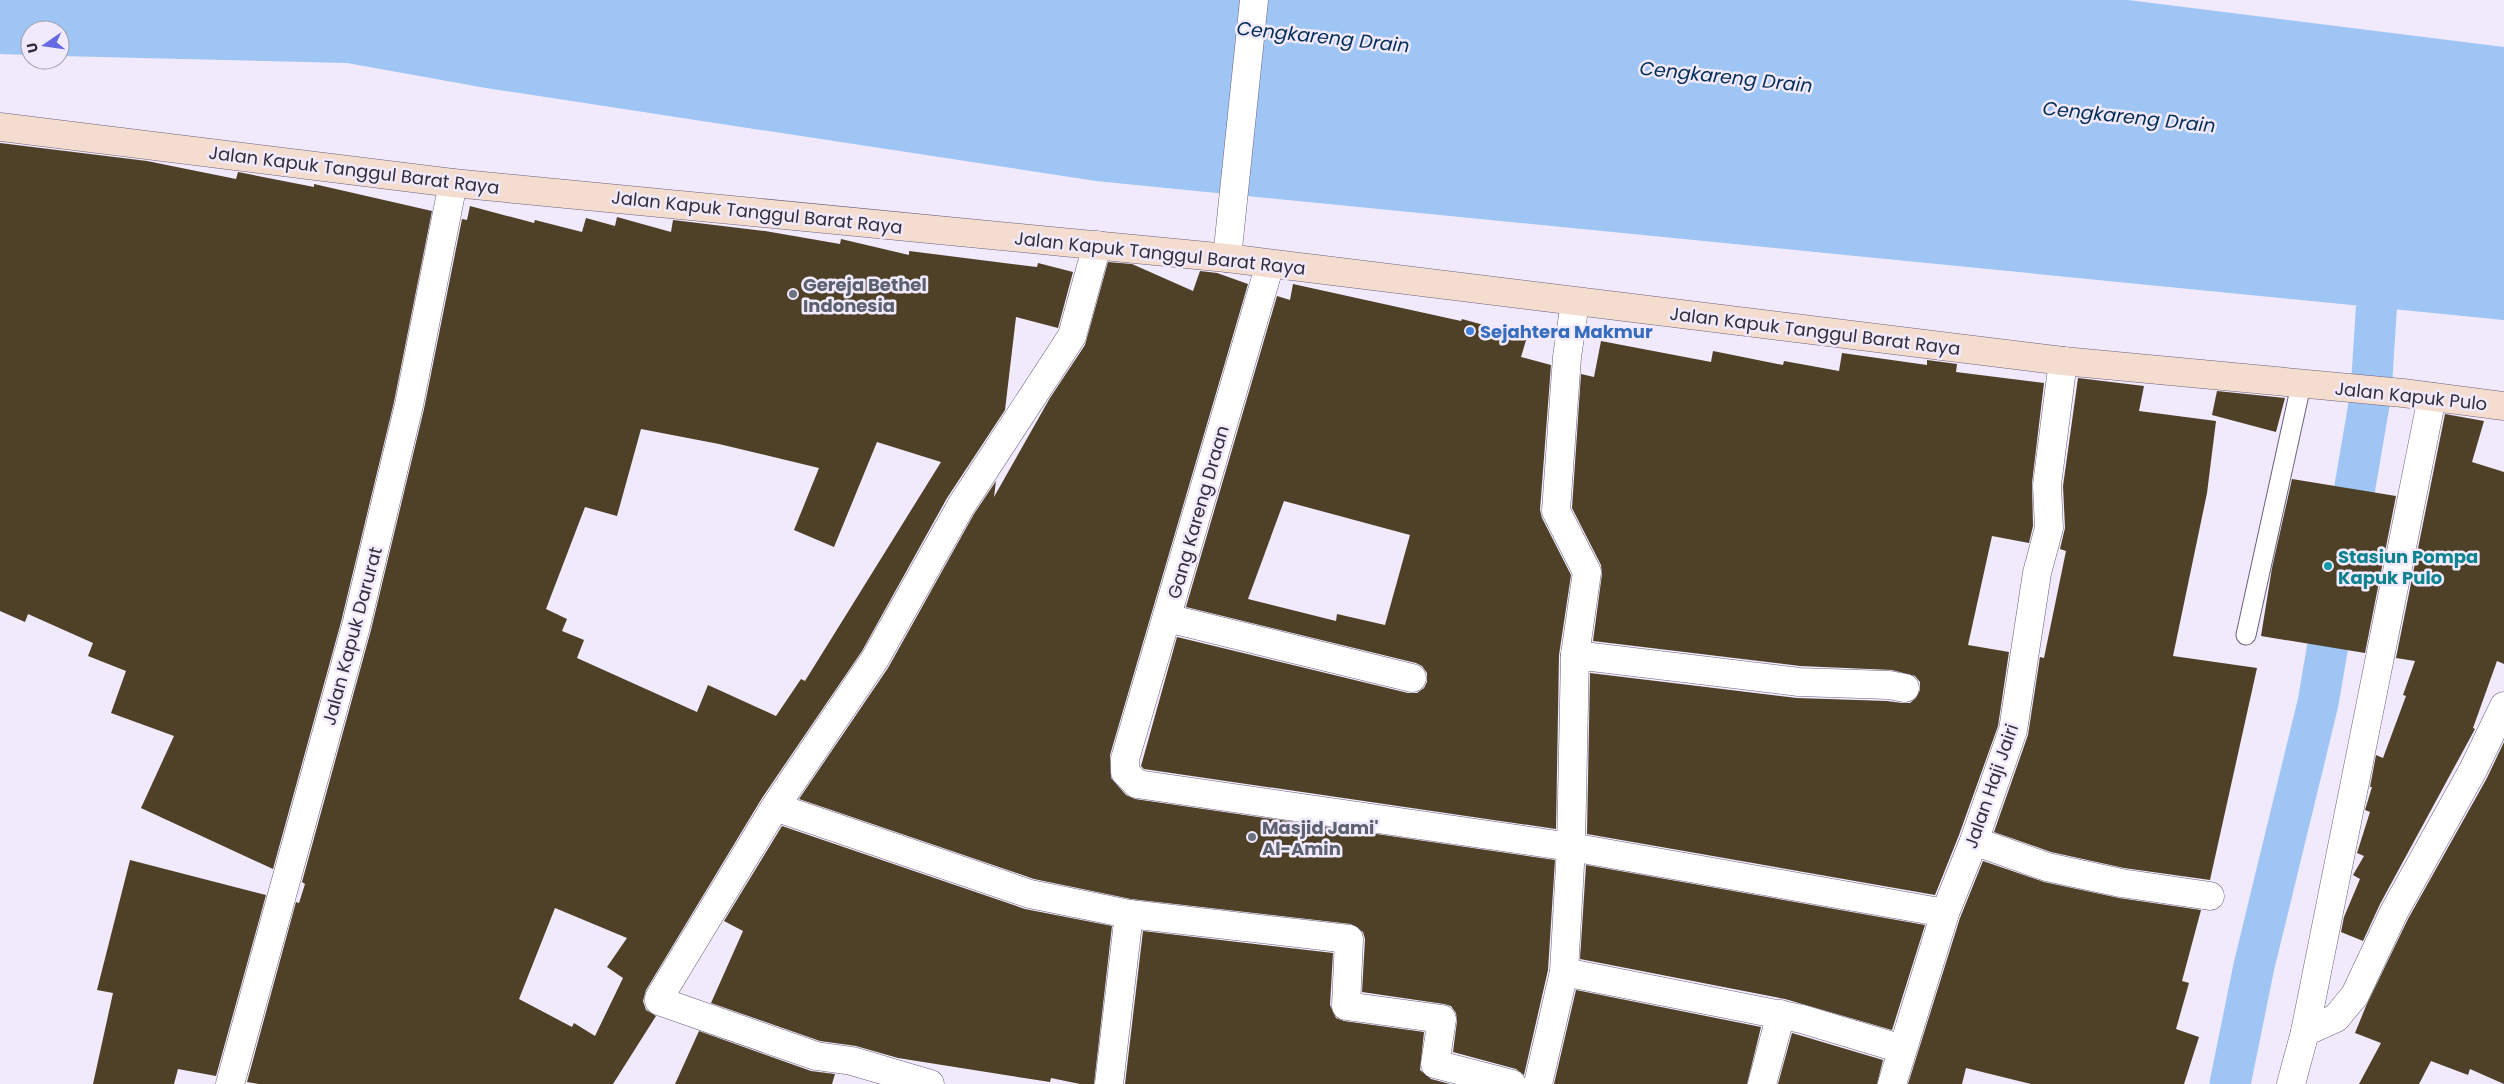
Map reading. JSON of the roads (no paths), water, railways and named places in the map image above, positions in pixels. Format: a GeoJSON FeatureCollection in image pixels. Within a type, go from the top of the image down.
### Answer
{"type":"FeatureCollection","features":[{"type":"Feature","properties":{"kind":"main road","name":"Jalan Kapuk Tanggul Barat Raya"},"geometry":{"type":"LineString","coordinates":[[0,126],[453,183],[1227,258],[2063,361],[2310,385]]}},
{"type":"Feature","properties":{"kind":"main road","name":"Jalan Kapuk Pulo"},"geometry":{"type":"LineString","coordinates":[[2310,385],[2403,393],[2504,406]]}},
{"type":"Feature","properties":{"kind":"street"},"geometry":{"type":"LineString","coordinates":[[1227,258],[1254,0]]}},
{"type":"Feature","properties":{"kind":"street","name":"Jalan Kapuk Darurat"},"geometry":{"type":"LineString","coordinates":[[230,1084],[356,626],[409,405],[453,183]]}},
{"type":"Feature","properties":{"kind":"street"},"geometry":{"type":"LineString","coordinates":[[930,1084],[852,1061],[816,1056],[659,1001],[658,998],[775,808],[874,659],[961,506],[1072,336],[1096,245]]}},
{"type":"Feature","properties":{"kind":"street","name":"Gang Kareng Draan"},"geometry":{"type":"LineString","coordinates":[[1270,264],[1125,759],[1125,772],[1137,784],[1571,847]]}},
{"type":"Feature","properties":{"kind":"street"},"geometry":{"type":"LineString","coordinates":[[1538,1084],[1564,972],[1571,847],[1575,655],[1587,572],[1556,511],[1567,357],[1575,302]]}},
{"type":"Feature","properties":{"kind":"street","name":"Jalan Haji Jairi"},"geometry":{"type":"LineString","coordinates":[[1892,1084],[1945,913],[1974,841],[2013,730],[2037,573],[2049,528],[2047,485],[2063,361]]}},
{"type":"Feature","properties":{"kind":"street"},"geometry":{"type":"LineString","coordinates":[[2291,1084],[2305,1032],[2432,397]]}},
{"type":"Feature","properties":{"kind":"street"},"geometry":{"type":"LineString","coordinates":[[1167,618],[1412,678]]}},
{"type":"Feature","properties":{"kind":"street"},"geometry":{"type":"LineString","coordinates":[[1575,655],[1799,682],[1904,688]]}},
{"type":"Feature","properties":{"kind":"street"},"geometry":{"type":"LineString","coordinates":[[2305,1032],[2336,1018],[2355,996],[2394,912],[2473,770],[2504,706]]}},
{"type":"Feature","properties":{"kind":"street"},"geometry":{"type":"LineString","coordinates":[[775,808],[1030,894],[1129,914],[1349,939],[1346,1006],[1442,1019],[1435,1064],[1512,1084]]}},
{"type":"Feature","properties":{"kind":"street"},"geometry":{"type":"LineString","coordinates":[[1974,841],[2057,869],[2121,883],[2210,896]]}},
{"type":"Feature","properties":{"kind":"street"},"geometry":{"type":"LineString","coordinates":[[1571,847],[1945,913]]}},
{"type":"Feature","properties":{"kind":"street"},"geometry":{"type":"LineString","coordinates":[[1109,1084],[1129,914]]}},
{"type":"Feature","properties":{"kind":"street"},"geometry":{"type":"LineString","coordinates":[[1564,972],[1781,1014],[1902,1048]]}},
{"type":"Feature","properties":{"kind":"street"},"geometry":{"type":"LineString","coordinates":[[1762,1084],[1781,1014]]}},
{"type":"Feature","properties":{"kind":"lane"},"geometry":{"type":"LineString","coordinates":[[2246,635],[2310,385]]}},
{"type":"Feature","properties":{"kind":"water","name":"Cengkareng Drain"},"geometry":{"type":"Polygon","coordinates":[[[0,0],[2128,0],[2504,47],[2504,320],[1096,181],[486,88],[347,63],[70,56],[70,20],[20,20],[20,55],[0,54],[0,0]]]}},
{"type":"Feature","properties":{"kind":"waterway"},"geometry":{"type":"LineString","coordinates":[[2230,1084],[2254,966],[2318,703],[2371,393],[2380,251]]}},
{"type":"Feature","properties":{"kind":"place","name":"Gereja Bethel Indonesia"},"geometry":{"type":"Point","coordinates":[793,294]}},
{"type":"Feature","properties":{"kind":"place","name":"Sejahtera Makmur"},"geometry":{"type":"Point","coordinates":[1470,331]}},
{"type":"Feature","properties":{"kind":"place","name":"Stasiun Pompa Kapuk Pulo"},"geometry":{"type":"Point","coordinates":[2328,566]}},
{"type":"Feature","properties":{"kind":"place","name":"Masjid Jami' Al-Amin"},"geometry":{"type":"Point","coordinates":[1252,837]}}]}
